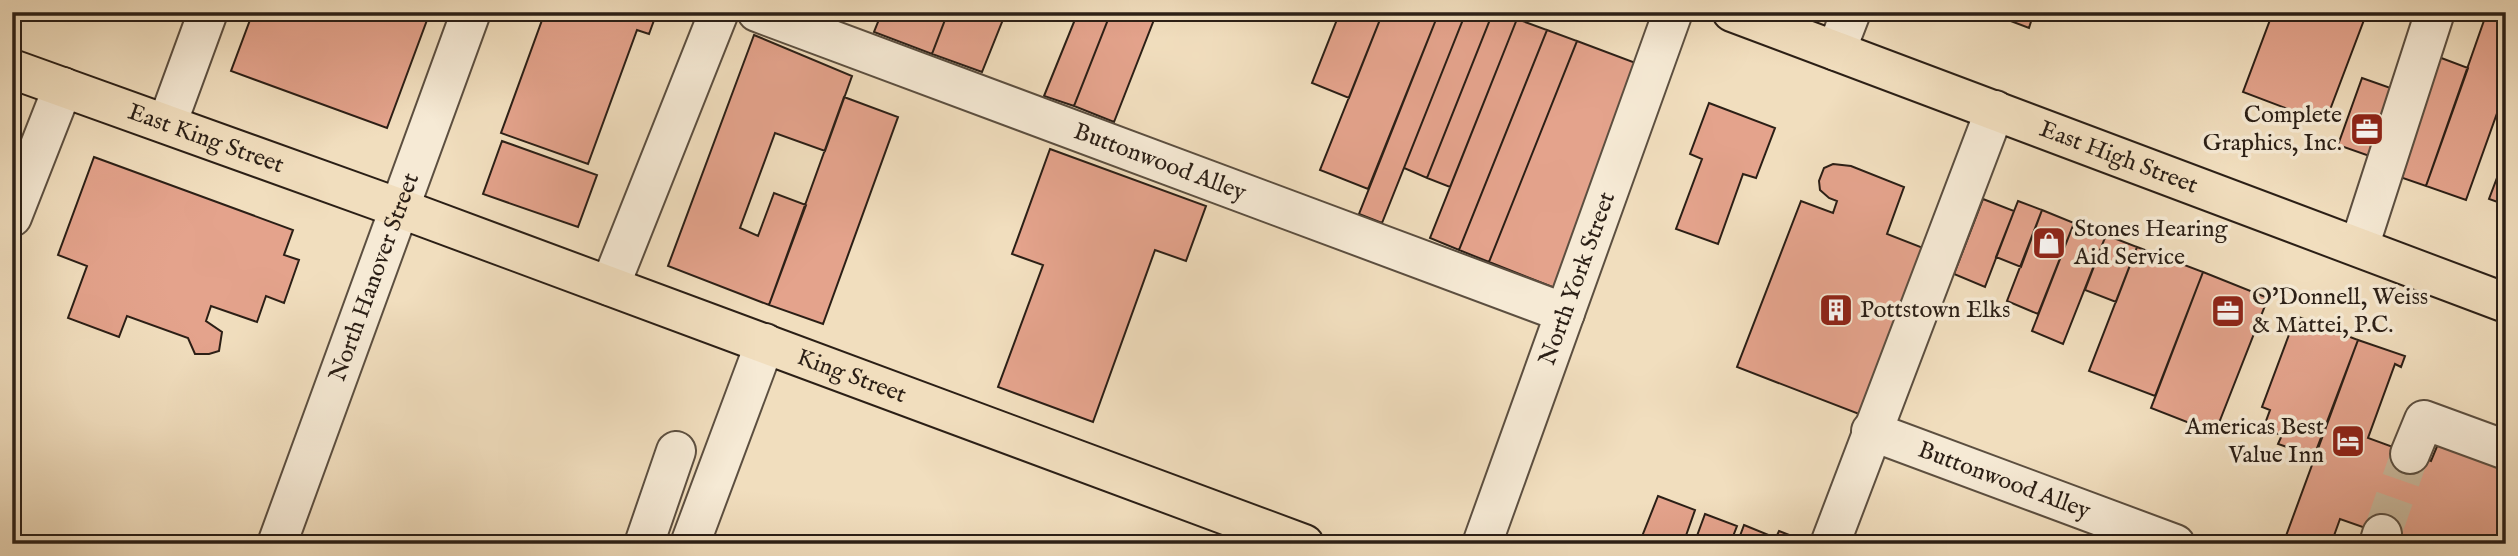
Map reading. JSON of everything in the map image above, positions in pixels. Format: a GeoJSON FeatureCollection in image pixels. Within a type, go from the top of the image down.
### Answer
{"type":"FeatureCollection","features":[{"type":"Feature","properties":{"kind":"main road","name":"East High Street"},"geometry":{"type":"LineString","coordinates":[[1732,12],[2506,303]]}},
{"type":"Feature","properties":{"kind":"main road","name":"East King Street"},"geometry":{"type":"LineString","coordinates":[[12,69],[399,208]]}},
{"type":"Feature","properties":{"kind":"main road","name":"King Street"},"geometry":{"type":"LineString","coordinates":[[399,208],[1304,544]]}},
{"type":"Feature","properties":{"kind":"street"},"geometry":{"type":"LineString","coordinates":[[167,124],[208,12]]}},
{"type":"Feature","properties":{"kind":"street","name":"North Hanover Street"},"geometry":{"type":"LineString","coordinates":[[277,544],[471,12]]}},
{"type":"Feature","properties":{"kind":"street"},"geometry":{"type":"LineString","coordinates":[[610,286],[719,12]]}},
{"type":"Feature","properties":{"kind":"street","name":"Buttonwood Alley"},"geometry":{"type":"LineString","coordinates":[[757,12],[1566,313]]}},
{"type":"Feature","properties":{"kind":"street","name":"North York Street"},"geometry":{"type":"LineString","coordinates":[[1482,544],[1672,12]]}},
{"type":"Feature","properties":{"kind":"street"},"geometry":{"type":"LineString","coordinates":[[1836,51],[1851,12]]}},
{"type":"Feature","properties":{"kind":"street"},"geometry":{"type":"LineString","coordinates":[[2359,247],[2435,12]]}},
{"type":"Feature","properties":{"kind":"street"},"geometry":{"type":"LineString","coordinates":[[12,217],[63,87]]}},
{"type":"Feature","properties":{"kind":"street"},"geometry":{"type":"LineString","coordinates":[[1830,544],[1995,110]]}},
{"type":"Feature","properties":{"kind":"street"},"geometry":{"type":"LineString","coordinates":[[690,544],[765,343]]}},
{"type":"Feature","properties":{"kind":"street"},"geometry":{"type":"LineString","coordinates":[[2410,454],[2424,420],[2506,450]]}},
{"type":"Feature","properties":{"kind":"street","name":"Buttonwood Alley"},"geometry":{"type":"LineString","coordinates":[[1871,431],[2175,544]]}},
{"type":"Feature","properties":{"kind":"street"},"geometry":{"type":"LineString","coordinates":[[644,544],[676,451]]}},
{"type":"Feature","properties":{"kind":"building"},"geometry":{"type":"Polygon","coordinates":[[[253,12],[430,12],[387,128],[231,71],[253,12]]]}},
{"type":"Feature","properties":{"kind":"building"},"geometry":{"type":"Polygon","coordinates":[[[545,12],[657,12],[649,34],[637,30],[588,164],[501,133],[545,12]]]}},
{"type":"Feature","properties":{"kind":"building"},"geometry":{"type":"Polygon","coordinates":[[[882,12],[948,12],[932,54],[874,32],[882,12]]]}},
{"type":"Feature","properties":{"kind":"building"},"geometry":{"type":"Polygon","coordinates":[[[948,12],[1006,12],[982,72],[932,54],[948,12]]]}},
{"type":"Feature","properties":{"kind":"building"},"geometry":{"type":"Polygon","coordinates":[[[1078,12],[1111,12],[1074,106],[1044,96],[1078,12]]]}},
{"type":"Feature","properties":{"kind":"building"},"geometry":{"type":"Polygon","coordinates":[[[1111,12],[1157,12],[1114,122],[1074,106],[1111,12]]]}},
{"type":"Feature","properties":{"kind":"building"},"geometry":{"type":"Polygon","coordinates":[[[1340,12],[1383,12],[1349,98],[1312,83],[1340,12]]]}},
{"type":"Feature","properties":{"kind":"building"},"geometry":{"type":"Polygon","coordinates":[[[1383,12],[1439,12],[1368,189],[1320,170],[1383,12]]]}},
{"type":"Feature","properties":{"kind":"building"},"geometry":{"type":"Polygon","coordinates":[[[1439,12],[1466,12],[1382,223],[1359,214],[1439,12]]]}},
{"type":"Feature","properties":{"kind":"building"},"geometry":{"type":"Polygon","coordinates":[[[1466,12],[1493,12],[1427,178],[1404,168],[1466,12]]]}},
{"type":"Feature","properties":{"kind":"building"},"geometry":{"type":"Polygon","coordinates":[[[1493,12],[1517,19],[1450,187],[1427,178],[1493,12]]]}},
{"type":"Feature","properties":{"kind":"building"},"geometry":{"type":"Polygon","coordinates":[[[1987,12],[2034,12],[2029,28],[1987,12]]]}},
{"type":"Feature","properties":{"kind":"building"},"geometry":{"type":"Polygon","coordinates":[[[2273,12],[2367,12],[2325,123],[2243,92],[2273,12]]]}},
{"type":"Feature","properties":{"kind":"building"},"geometry":{"type":"Polygon","coordinates":[[[2487,12],[2506,12],[2506,88],[2466,200],[2426,186],[2487,12]]]}},
{"type":"Feature","properties":{"kind":"building"},"geometry":{"type":"Polygon","coordinates":[[[1517,19],[1547,30],[1459,250],[1430,238],[1517,19]]]}},
{"type":"Feature","properties":{"kind":"building"},"geometry":{"type":"Polygon","coordinates":[[[1547,30],[1577,41],[1489,262],[1459,250],[1547,30]]]}},
{"type":"Feature","properties":{"kind":"building"},"geometry":{"type":"Polygon","coordinates":[[[754,35],[852,76],[825,151],[775,133],[740,228],[758,236],[774,193],[806,205],[769,305],[668,266],[754,35]]]}},
{"type":"Feature","properties":{"kind":"building"},"geometry":{"type":"Polygon","coordinates":[[[1577,41],[1649,68],[1560,290],[1489,262],[1577,41]]]}},
{"type":"Feature","properties":{"kind":"building"},"geometry":{"type":"Polygon","coordinates":[[[2436,56],[2468,68],[2426,186],[2394,175],[2436,56]]]}},
{"type":"Feature","properties":{"kind":"building"},"geometry":{"type":"Polygon","coordinates":[[[2362,78],[2402,92],[2378,159],[2338,145],[2362,78]]]}},
{"type":"Feature","properties":{"kind":"building"},"geometry":{"type":"Polygon","coordinates":[[[844,97],[898,117],[823,324],[769,305],[844,97]]]}},
{"type":"Feature","properties":{"kind":"building"},"geometry":{"type":"Polygon","coordinates":[[[1709,103],[1775,128],[1756,178],[1743,174],[1718,244],[1676,229],[1702,159],[1690,154],[1709,103]]]}},
{"type":"Feature","properties":{"kind":"building"},"geometry":{"type":"Polygon","coordinates":[[[502,141],[597,175],[578,227],[483,194],[502,141]]]}},
{"type":"Feature","properties":{"kind":"building"},"geometry":{"type":"Polygon","coordinates":[[[1050,149],[1206,206],[1186,261],[1155,250],[1093,422],[998,387],[1043,265],[1012,254],[1050,149]]]}},
{"type":"Feature","properties":{"kind":"building"},"geometry":{"type":"Polygon","coordinates":[[[2506,154],[2506,205],[2489,199],[2506,154]]]}},
{"type":"Feature","properties":{"kind":"building"},"geometry":{"type":"Polygon","coordinates":[[[94,157],[293,230],[284,255],[299,260],[284,303],[266,296],[257,322],[211,306],[206,321],[222,332],[219,351],[209,354],[195,354],[188,338],[127,316],[119,337],[68,318],[87,266],[58,255],[94,157]]]}},
{"type":"Feature","properties":{"kind":"building","name":"Pottstown Elks"},"geometry":{"type":"Polygon","coordinates":[[[1833,164],[1851,166],[1904,187],[1887,234],[1936,253],[1872,419],[1737,367],[1801,201],[1833,213],[1837,201],[1820,190],[1819,181],[1824,168],[1833,164]]]}},
{"type":"Feature","properties":{"kind":"building"},"geometry":{"type":"Polygon","coordinates":[[[1983,199],[2014,211],[1985,287],[1954,274],[1983,199]]]}},
{"type":"Feature","properties":{"kind":"building"},"geometry":{"type":"Polygon","coordinates":[[[2018,201],[2042,210],[2021,267],[1996,257],[2018,201]]]}},
{"type":"Feature","properties":{"kind":"building"},"geometry":{"type":"Polygon","coordinates":[[[2042,210],[2074,223],[2038,314],[2007,301],[2042,210]]]}},
{"type":"Feature","properties":{"kind":"building"},"geometry":{"type":"Polygon","coordinates":[[[2074,223],[2106,235],[2063,344],[2032,331],[2074,223]]]}},
{"type":"Feature","properties":{"kind":"building"},"geometry":{"type":"Polygon","coordinates":[[[2106,235],[2137,247],[2116,302],[2085,290],[2106,235]]]}},
{"type":"Feature","properties":{"kind":"building"},"geometry":{"type":"Polygon","coordinates":[[[2137,247],[2203,272],[2155,396],[2089,371],[2137,247]]]}},
{"type":"Feature","properties":{"kind":"building"},"geometry":{"type":"Polygon","coordinates":[[[2203,272],[2268,298],[2215,433],[2151,408],[2203,272]]]}},
{"type":"Feature","properties":{"kind":"building"},"geometry":{"type":"Polygon","coordinates":[[[2296,316],[2358,340],[2314,456],[2278,444],[2282,435],[2263,429],[2270,410],[2262,407],[2296,316]]]}},
{"type":"Feature","properties":{"kind":"building","name":"Americas Best Value Inn"},"geometry":{"type":"Polygon","coordinates":[[[2358,340],[2405,356],[2401,367],[2395,364],[2368,438],[2431,461],[2438,444],[2506,469],[2506,544],[2405,544],[2340,519],[2331,544],[2283,544],[2358,340]]]}},
{"type":"Feature","properties":{"kind":"building"},"geometry":{"type":"Polygon","coordinates":[[[1658,496],[1695,510],[1683,544],[1639,544],[1658,496]]]}},
{"type":"Feature","properties":{"kind":"building"},"geometry":{"type":"Polygon","coordinates":[[[1705,514],[1737,526],[1730,544],[1694,544],[1705,514]]]}},
{"type":"Feature","properties":{"kind":"building"},"geometry":{"type":"Polygon","coordinates":[[[1744,525],[1776,538],[1774,544],[1737,544],[1744,525]]]}},
{"type":"Feature","properties":{"kind":"building"},"geometry":{"type":"Polygon","coordinates":[[[1779,531],[1812,544],[1773,544],[1779,531]]]}},
{"type":"Feature","properties":{"kind":"tunnel"},"geometry":{"type":"LineString","coordinates":[[2382,534],[2410,454]]}},
{"type":"Feature","properties":{"kind":"place","name":"Complete Graphics, Inc."},"geometry":{"type":"Point","coordinates":[2367,129]}},
{"type":"Feature","properties":{"kind":"place","name":"Stones Hearing Aid Service"},"geometry":{"type":"Point","coordinates":[2049,243]}},
{"type":"Feature","properties":{"kind":"place","name":"Pottstown Elks"},"geometry":{"type":"Point","coordinates":[1836,310]}},
{"type":"Feature","properties":{"kind":"place","name":"O'Donnell, Weiss & Mattei, P.C."},"geometry":{"type":"Point","coordinates":[2228,311]}},
{"type":"Feature","properties":{"kind":"place","name":"Americas Best Value Inn"},"geometry":{"type":"Point","coordinates":[2348,441]}}]}
